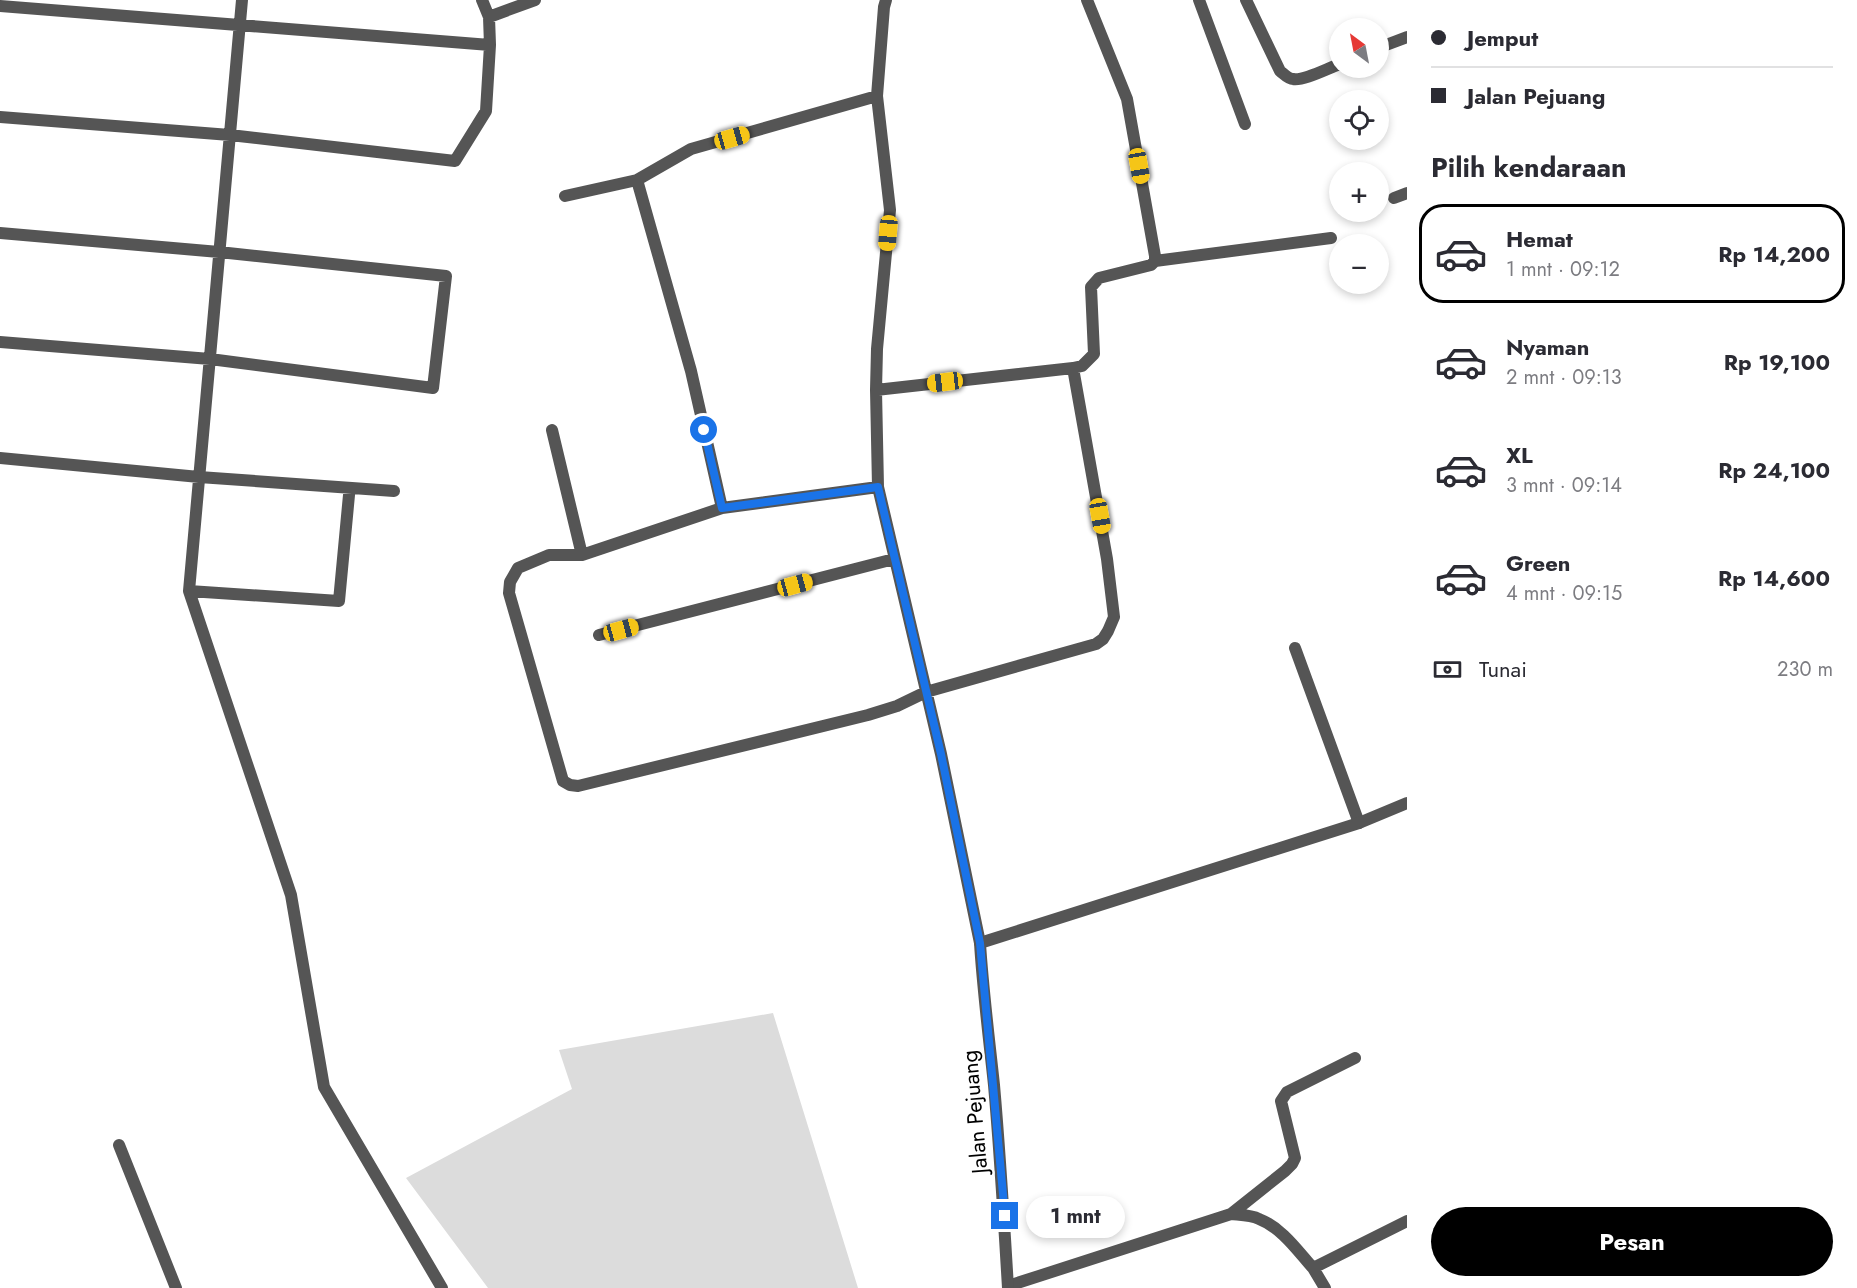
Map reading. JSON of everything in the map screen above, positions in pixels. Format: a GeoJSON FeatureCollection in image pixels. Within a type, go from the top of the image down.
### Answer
{"type":"FeatureCollection","features":[{"type":"Feature","properties":{"kind":"street"},"geometry":{"type":"LineString","coordinates":[[242,0],[189,591],[291,896],[324,1087],[442,1288]]}},
{"type":"Feature","properties":{"kind":"street"},"geometry":{"type":"LineString","coordinates":[[0,117],[230,135],[455,161],[486,111],[490,45],[489,17],[482,0]]}},
{"type":"Feature","properties":{"kind":"street"},"geometry":{"type":"LineString","coordinates":[[489,17],[536,0]]}},
{"type":"Feature","properties":{"kind":"street","name":"Jalan Pejuang"},"geometry":{"type":"LineString","coordinates":[[886,0],[877,96],[890,210],[879,328],[876,390],[878,487],[941,754],[980,943],[1002,1183],[1008,1287],[1231,1214],[1258,1218],[1273,1226],[1287,1238],[1325,1288]]}},
{"type":"Feature","properties":{"kind":"street"},"geometry":{"type":"LineString","coordinates":[[1087,0],[1127,99],[1155,261]]}},
{"type":"Feature","properties":{"kind":"street"},"geometry":{"type":"LineString","coordinates":[[1199,0],[1245,124]]}},
{"type":"Feature","properties":{"kind":"street"},"geometry":{"type":"LineString","coordinates":[[1246,0],[1280,71],[1287,77],[1302,78],[1329,68]]}},
{"type":"Feature","properties":{"kind":"street"},"geometry":{"type":"LineString","coordinates":[[0,6],[490,45]]}},
{"type":"Feature","properties":{"kind":"street"},"geometry":{"type":"LineString","coordinates":[[1389,44],[1407,38]]}},
{"type":"Feature","properties":{"kind":"street"},"geometry":{"type":"LineString","coordinates":[[565,196],[637,180],[691,149],[877,96]]}},
{"type":"Feature","properties":{"kind":"street"},"geometry":{"type":"LineString","coordinates":[[637,180],[691,371],[722,508]]}},
{"type":"Feature","properties":{"kind":"street"},"geometry":{"type":"LineString","coordinates":[[1394,198],[1407,193]]}},
{"type":"Feature","properties":{"kind":"street"},"geometry":{"type":"LineString","coordinates":[[0,233],[219,252],[446,276],[433,388],[210,359],[0,342]]}},
{"type":"Feature","properties":{"kind":"street"},"geometry":{"type":"LineString","coordinates":[[876,390],[1082,366],[1094,354],[1091,287],[1099,278],[1151,265],[1155,261],[1329,238]]}},
{"type":"Feature","properties":{"kind":"street"},"geometry":{"type":"LineString","coordinates":[[878,487],[722,508],[582,555],[549,555],[526,564],[514,573],[509,593],[563,781],[578,786],[868,715],[904,703],[926,692],[1096,644],[1103,639],[1114,617],[1107,559],[1073,368]]}},
{"type":"Feature","properties":{"kind":"street"},"geometry":{"type":"LineString","coordinates":[[552,430],[582,555]]}},
{"type":"Feature","properties":{"kind":"street"},"geometry":{"type":"LineString","coordinates":[[0,458],[199,477],[394,491]]}},
{"type":"Feature","properties":{"kind":"street"},"geometry":{"type":"LineString","coordinates":[[189,591],[339,601],[350,495]]}},
{"type":"Feature","properties":{"kind":"street"},"geometry":{"type":"LineString","coordinates":[[599,635],[894,559]]}},
{"type":"Feature","properties":{"kind":"street"},"geometry":{"type":"LineString","coordinates":[[1295,648],[1359,823]]}},
{"type":"Feature","properties":{"kind":"street"},"geometry":{"type":"LineString","coordinates":[[980,943],[1359,823],[1407,803]]}},
{"type":"Feature","properties":{"kind":"street"},"geometry":{"type":"LineString","coordinates":[[1231,1214],[1285,1171],[1295,1158],[1281,1101],[1283,1096],[1355,1058]]}},
{"type":"Feature","properties":{"kind":"street"},"geometry":{"type":"LineString","coordinates":[[119,1145],[176,1288]]}},
{"type":"Feature","properties":{"kind":"street"},"geometry":{"type":"LineString","coordinates":[[1312,1268],[1407,1221]]}},
{"type":"Feature","properties":{"kind":"shaded area"},"geometry":{"type":"Polygon","coordinates":[[[773,1013],[858,1288],[488,1288],[406,1178],[572,1089],[559,1050],[773,1013]]]}},
{"type":"Feature","properties":{"kind":"route"},"geometry":{"type":"LineString","coordinates":[[704,430],[722,508],[878,487],[941,754],[980,943],[1005,1216]]}}]}
